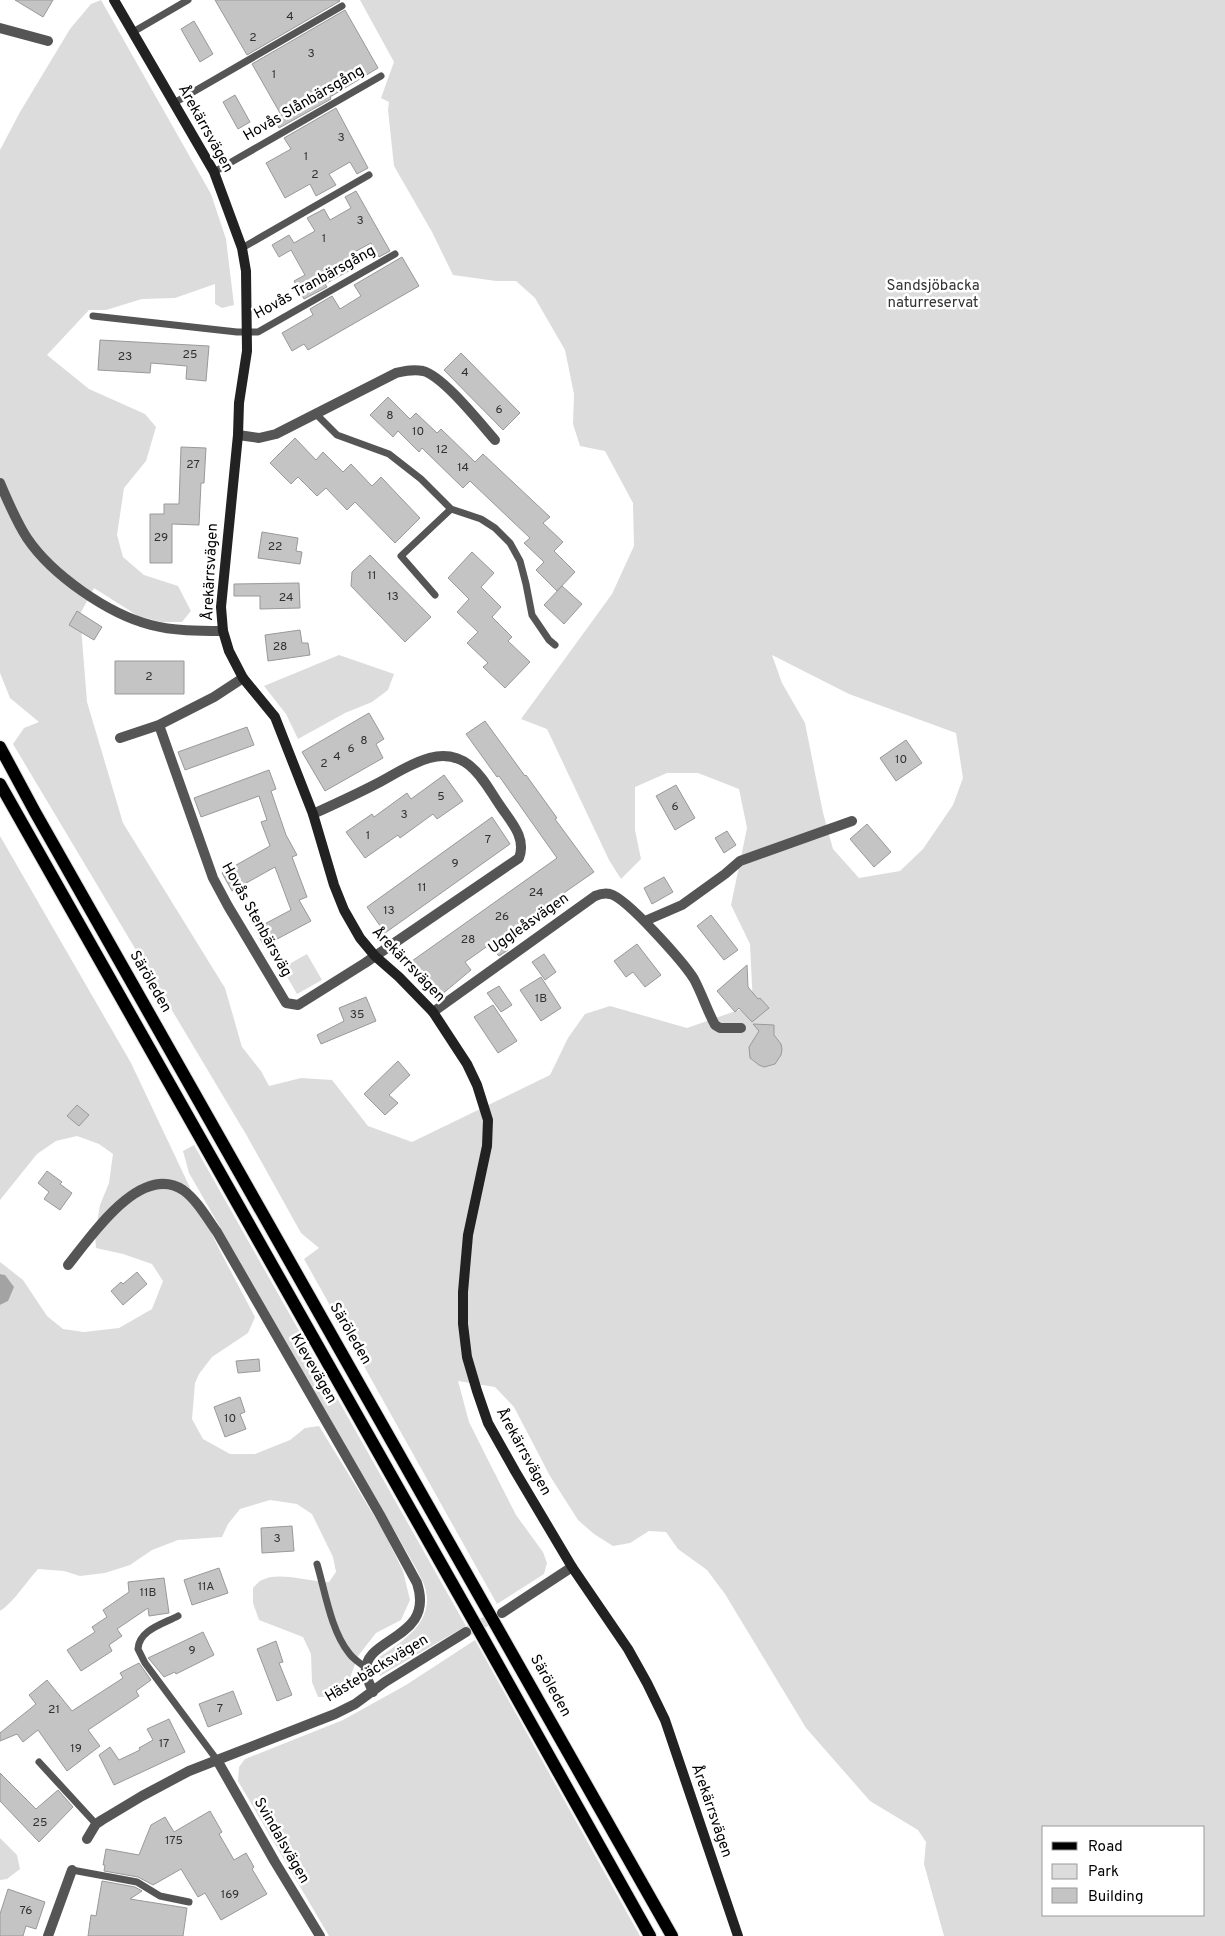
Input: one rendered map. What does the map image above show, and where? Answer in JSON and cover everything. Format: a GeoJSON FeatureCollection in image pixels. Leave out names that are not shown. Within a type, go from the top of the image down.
{"type":"FeatureCollection","features":[{"type":"Feature","properties":{"kind":"main road","name":"Säröleden"},"geometry":{"type":"LineString","coordinates":[[0,748],[672,1936]]}},
{"type":"Feature","properties":{"kind":"main road"},"geometry":{"type":"LineString","coordinates":[[0,784],[650,1936]]}},
{"type":"Feature","properties":{"kind":"street","name":"Årekärrsvägen"},"geometry":{"type":"LineString","coordinates":[[114,0],[214,172],[242,248],[246,271],[248,332],[239,403],[238,435],[222,607],[223,631],[229,651],[243,678],[275,717],[313,814],[334,885],[360,938],[375,956],[399,977],[433,1012],[467,1064],[477,1085],[488,1120],[487,1146],[464,1263],[463,1316],[467,1356],[488,1423],[572,1567],[628,1649],[648,1683],[665,1720],[738,1936]]}},
{"type":"Feature","properties":{"kind":"street"},"geometry":{"type":"LineString","coordinates":[[0,28],[48,41]]}},
{"type":"Feature","properties":{"kind":"street"},"geometry":{"type":"LineString","coordinates":[[238,435],[259,438],[276,434],[396,373],[412,369],[424,371],[437,378],[495,440]]}},
{"type":"Feature","properties":{"kind":"street"},"geometry":{"type":"LineString","coordinates":[[0,483],[16,520],[33,545],[65,577],[106,607],[134,621],[153,626],[223,631]]}},
{"type":"Feature","properties":{"kind":"street"},"geometry":{"type":"LineString","coordinates":[[120,738],[159,725],[214,697],[243,678]]}},
{"type":"Feature","properties":{"kind":"street","name":"Hovås Stenbärsväg"},"geometry":{"type":"LineString","coordinates":[[159,725],[213,878],[286,1003],[298,1005],[375,956]]}},
{"type":"Feature","properties":{"kind":"street"},"geometry":{"type":"LineString","coordinates":[[313,814],[417,761],[444,756],[459,759],[469,764],[480,775],[520,835],[522,850],[519,858],[375,956]]}},
{"type":"Feature","properties":{"kind":"street"},"geometry":{"type":"LineString","coordinates":[[645,920],[682,905],[740,861],[852,821]]}},
{"type":"Feature","properties":{"kind":"street","name":"Uggleåsvägen"},"geometry":{"type":"LineString","coordinates":[[433,1012],[504,959],[600,894],[611,894],[645,920],[694,979],[715,1025],[720,1028],[741,1028]]}},
{"type":"Feature","properties":{"kind":"street","name":"Klevevägen"},"geometry":{"type":"LineString","coordinates":[[68,1265],[118,1206],[130,1196],[149,1186],[167,1185],[176,1186],[192,1198],[217,1232],[380,1515],[420,1592],[419,1607],[412,1623],[405,1631],[384,1644],[373,1654],[366,1668]]}},
{"type":"Feature","properties":{"kind":"street"},"geometry":{"type":"LineString","coordinates":[[502,1612],[572,1567]]}},
{"type":"Feature","properties":{"kind":"street","name":"Hästebäcksvägen"},"geometry":{"type":"LineString","coordinates":[[86,1839],[96,1824],[142,1796],[189,1771],[336,1714],[355,1704],[385,1682],[466,1632]]}},
{"type":"Feature","properties":{"kind":"street"},"geometry":{"type":"LineString","coordinates":[[366,1668],[366,1675],[373,1692]]}},
{"type":"Feature","properties":{"kind":"street","name":"Svindalsvägen"},"geometry":{"type":"LineString","coordinates":[[218,1760],[275,1862],[320,1936]]}},
{"type":"Feature","properties":{"kind":"street"},"geometry":{"type":"LineString","coordinates":[[48,1936],[72,1870]]}},
{"type":"Feature","properties":{"kind":"lane"},"geometry":{"type":"LineString","coordinates":[[133,32],[188,0]]}},
{"type":"Feature","properties":{"kind":"lane"},"geometry":{"type":"LineString","coordinates":[[174,103],[342,6]]}},
{"type":"Feature","properties":{"kind":"lane","name":"Hovås Slånbärsgång"},"geometry":{"type":"LineString","coordinates":[[214,172],[381,76]]}},
{"type":"Feature","properties":{"kind":"lane"},"geometry":{"type":"LineString","coordinates":[[242,248],[370,175]]}},
{"type":"Feature","properties":{"kind":"lane","name":"Hovås Tranbärsgång"},"geometry":{"type":"LineString","coordinates":[[248,332],[258,332],[395,254]]}},
{"type":"Feature","properties":{"kind":"lane"},"geometry":{"type":"LineString","coordinates":[[93,316],[248,332]]}},
{"type":"Feature","properties":{"kind":"lane"},"geometry":{"type":"LineString","coordinates":[[315,413],[337,435],[389,454],[421,479],[451,509],[481,519],[495,528],[510,543],[520,561],[532,615],[548,640],[555,645]]}},
{"type":"Feature","properties":{"kind":"lane"},"geometry":{"type":"LineString","coordinates":[[435,595],[401,556],[451,509]]}},
{"type":"Feature","properties":{"kind":"lane"},"geometry":{"type":"LineString","coordinates":[[317,1564],[342,1643],[349,1654],[366,1668]]}},
{"type":"Feature","properties":{"kind":"lane"},"geometry":{"type":"LineString","coordinates":[[178,1616],[146,1633],[141,1638],[138,1649],[145,1663],[218,1760]]}},
{"type":"Feature","properties":{"kind":"lane"},"geometry":{"type":"LineString","coordinates":[[39,1762],[96,1824]]}},
{"type":"Feature","properties":{"kind":"lane"},"geometry":{"type":"LineString","coordinates":[[72,1870],[137,1882],[160,1896],[189,1902]]}},
{"type":"Feature","properties":{"kind":"green space","name":"Sandsjöbacka naturreservat"},"geometry":{"type":"Polygon","coordinates":[[[101,0],[211,194],[226,239],[234,305],[222,308],[215,304],[215,284],[175,298],[142,299],[106,310],[89,310],[47,355],[89,389],[145,414],[156,427],[146,461],[124,488],[117,535],[123,557],[144,575],[178,586],[191,611],[182,622],[161,622],[138,616],[94,588],[80,614],[87,702],[123,823],[225,988],[242,1047],[261,1071],[269,1086],[301,1078],[332,1080],[368,1126],[412,1142],[550,1075],[568,1038],[585,1014],[610,1006],[687,1028],[753,1005],[750,944],[731,905],[747,828],[739,789],[698,773],[667,773],[635,787],[635,830],[641,859],[621,879],[609,860],[547,729],[521,719],[612,594],[634,546],[633,503],[605,451],[580,446],[573,424],[574,394],[565,350],[535,298],[516,281],[496,281],[453,275],[432,232],[394,166],[388,110],[389,102],[381,98],[394,62],[360,0],[1225,0],[1225,1936],[944,1936],[924,1864],[926,1842],[918,1830],[870,1801],[806,1728],[725,1594],[707,1570],[678,1549],[666,1532],[649,1531],[630,1543],[613,1546],[594,1534],[578,1520],[550,1476],[514,1407],[495,1387],[458,1381],[469,1422],[516,1515],[543,1552],[547,1563],[544,1574],[497,1604],[304,1259],[319,1248],[301,1233],[247,1136],[13,744],[24,728],[39,722],[10,698],[0,673],[0,150],[20,112],[70,29],[91,4],[101,0]],[[772,655],[782,683],[805,723],[823,813],[833,849],[859,878],[900,871],[923,849],[953,805],[963,778],[956,733],[849,694],[772,655]]]}},
{"type":"Feature","properties":{"kind":"green space"},"geometry":{"type":"Polygon","coordinates":[[[339,655],[394,674],[388,690],[372,702],[345,713],[298,739],[286,714],[264,686],[339,655]]]}},
{"type":"Feature","properties":{"kind":"green space"},"geometry":{"type":"Polygon","coordinates":[[[0,836],[131,1063],[220,1251],[255,1317],[248,1333],[212,1357],[199,1374],[195,1383],[192,1419],[203,1439],[230,1454],[255,1454],[290,1440],[305,1428],[319,1426],[384,1532],[403,1571],[410,1600],[401,1620],[376,1633],[358,1656],[345,1692],[331,1697],[318,1697],[312,1682],[311,1654],[303,1637],[259,1620],[253,1603],[253,1588],[262,1580],[285,1577],[329,1582],[336,1572],[333,1557],[312,1514],[297,1504],[270,1500],[240,1509],[228,1524],[222,1537],[178,1540],[152,1550],[130,1565],[105,1573],[80,1576],[64,1571],[38,1569],[15,1597],[0,1611],[0,1305],[8,1301],[5,1275],[0,1274],[0,1262],[23,1280],[47,1316],[63,1329],[84,1332],[119,1328],[152,1309],[163,1281],[152,1264],[123,1254],[96,1248],[95,1235],[100,1205],[109,1183],[113,1154],[99,1144],[77,1136],[56,1141],[37,1154],[0,1200],[0,836]]]}},
{"type":"Feature","properties":{"kind":"green space"},"geometry":{"type":"Polygon","coordinates":[[[307,954],[322,980],[297,994],[282,968],[307,954]]]}},
{"type":"Feature","properties":{"kind":"green space"},"geometry":{"type":"Polygon","coordinates":[[[194,1145],[466,1626],[380,1676],[374,1669],[376,1659],[404,1640],[419,1623],[424,1614],[427,1603],[425,1586],[189,1173],[183,1151],[194,1145]]]}},
{"type":"Feature","properties":{"kind":"green space"},"geometry":{"type":"Polygon","coordinates":[[[475,1640],[640,1936],[329,1936],[238,1781],[239,1767],[245,1759],[343,1720],[406,1685],[475,1640]]]}},
{"type":"Feature","properties":{"kind":"green space"},"geometry":{"type":"Polygon","coordinates":[[[0,1838],[17,1855],[20,1869],[7,1879],[0,1880],[0,1838]]]}},
{"type":"Feature","properties":{"kind":"shaded area"},"geometry":{"type":"Polygon","coordinates":[[[0,1274],[5,1275],[14,1287],[8,1301],[0,1305],[0,1274]]]}},
{"type":"Feature","properties":{"kind":"building"},"geometry":{"type":"Polygon","coordinates":[[[15,0],[53,0],[43,17],[15,0]]]}},
{"type":"Feature","properties":{"kind":"building"},"geometry":{"type":"Polygon","coordinates":[[[215,0],[339,0],[340,1],[247,55],[215,0]]]}},
{"type":"Feature","properties":{"kind":"building"},"geometry":{"type":"Polygon","coordinates":[[[345,10],[378,68],[330,97],[331,99],[279,128],[273,118],[280,113],[252,64],[345,10]]]}},
{"type":"Feature","properties":{"kind":"building"},"geometry":{"type":"Polygon","coordinates":[[[194,21],[213,54],[200,62],[181,29],[194,21]]]}},
{"type":"Feature","properties":{"kind":"building"},"geometry":{"type":"Polygon","coordinates":[[[235,95],[250,122],[238,129],[223,102],[235,95]]]}},
{"type":"Feature","properties":{"kind":"building"},"geometry":{"type":"Polygon","coordinates":[[[336,108],[368,168],[357,174],[350,162],[329,174],[336,185],[316,196],[310,184],[285,198],[266,163],[291,149],[284,138],[336,108]]]}},
{"type":"Feature","properties":{"kind":"building"},"geometry":{"type":"Polygon","coordinates":[[[356,191],[390,251],[379,257],[371,243],[349,255],[356,267],[325,284],[327,287],[304,299],[294,281],[305,275],[291,250],[279,257],[272,245],[289,235],[294,243],[315,231],[307,218],[324,209],[330,220],[351,208],[345,197],[356,191]]]}},
{"type":"Feature","properties":{"kind":"building"},"geometry":{"type":"Polygon","coordinates":[[[402,257],[419,286],[308,350],[304,344],[292,351],[282,333],[313,315],[310,309],[332,296],[340,309],[361,296],[354,285],[402,257]]]}},
{"type":"Feature","properties":{"kind":"building"},"geometry":{"type":"Polygon","coordinates":[[[100,340],[209,346],[206,381],[186,379],[187,366],[151,363],[150,373],[98,370],[100,340]]]}},
{"type":"Feature","properties":{"kind":"building"},"geometry":{"type":"Polygon","coordinates":[[[461,353],[520,413],[503,430],[444,370],[461,353]]]}},
{"type":"Feature","properties":{"kind":"building"},"geometry":{"type":"Polygon","coordinates":[[[388,397],[410,419],[416,413],[437,433],[441,429],[475,462],[483,454],[550,517],[543,523],[563,542],[554,551],[575,572],[557,591],[536,570],[544,562],[524,543],[530,538],[470,481],[463,488],[422,448],[419,452],[398,431],[393,437],[370,415],[388,397]]]}},
{"type":"Feature","properties":{"kind":"building"},"geometry":{"type":"Polygon","coordinates":[[[295,438],[316,460],[323,452],[343,472],[351,464],[372,486],[381,477],[420,518],[395,543],[355,502],[347,510],[326,488],[317,496],[298,477],[291,484],[270,463],[295,438]]]}},
{"type":"Feature","properties":{"kind":"building"},"geometry":{"type":"Polygon","coordinates":[[[181,447],[206,448],[204,483],[201,483],[199,525],[172,524],[172,563],[150,563],[150,514],[164,514],[164,504],[179,504],[181,447]]]}},
{"type":"Feature","properties":{"kind":"building"},"geometry":{"type":"Polygon","coordinates":[[[262,532],[298,538],[296,551],[302,552],[300,564],[258,558],[262,532]]]}},
{"type":"Feature","properties":{"kind":"building"},"geometry":{"type":"Polygon","coordinates":[[[472,552],[494,573],[481,587],[501,607],[492,617],[512,637],[508,641],[530,662],[505,688],[483,667],[488,663],[467,643],[478,632],[457,612],[469,599],[448,578],[472,552]]]}},
{"type":"Feature","properties":{"kind":"building"},"geometry":{"type":"Polygon","coordinates":[[[370,555],[431,617],[405,642],[351,586],[352,572],[370,555]]]}},
{"type":"Feature","properties":{"kind":"building"},"geometry":{"type":"Polygon","coordinates":[[[299,583],[300,608],[260,609],[260,596],[234,596],[234,584],[299,583]]]}},
{"type":"Feature","properties":{"kind":"building"},"geometry":{"type":"Polygon","coordinates":[[[562,586],[582,604],[564,624],[544,605],[562,586]]]}},
{"type":"Feature","properties":{"kind":"building"},"geometry":{"type":"Polygon","coordinates":[[[77,611],[102,627],[94,640],[69,625],[77,611]]]}},
{"type":"Feature","properties":{"kind":"building"},"geometry":{"type":"Polygon","coordinates":[[[300,630],[302,643],[308,643],[310,655],[268,661],[265,635],[300,630]]]}},
{"type":"Feature","properties":{"kind":"building"},"geometry":{"type":"Polygon","coordinates":[[[115,661],[184,661],[184,694],[115,694],[115,661]]]}},
{"type":"Feature","properties":{"kind":"building"},"geometry":{"type":"Polygon","coordinates":[[[369,713],[384,739],[376,744],[383,758],[325,791],[302,752],[369,713]]]}},
{"type":"Feature","properties":{"kind":"building"},"geometry":{"type":"Polygon","coordinates":[[[485,721],[526,775],[557,818],[555,819],[594,872],[499,938],[508,950],[499,956],[489,945],[465,962],[471,970],[441,995],[433,986],[431,987],[412,961],[557,858],[499,776],[497,777],[466,734],[485,721]]]}},
{"type":"Feature","properties":{"kind":"building"},"geometry":{"type":"Polygon","coordinates":[[[247,727],[254,745],[185,770],[178,752],[247,727]]]}},
{"type":"Feature","properties":{"kind":"building"},"geometry":{"type":"Polygon","coordinates":[[[906,740],[922,763],[896,781],[880,758],[906,740]]]}},
{"type":"Feature","properties":{"kind":"building"},"geometry":{"type":"Polygon","coordinates":[[[269,770],[276,789],[271,791],[286,835],[297,855],[292,857],[307,897],[299,900],[311,921],[264,946],[255,929],[291,910],[275,867],[232,891],[222,873],[270,846],[261,822],[267,820],[259,796],[201,817],[194,798],[269,770]]]}},
{"type":"Feature","properties":{"kind":"building"},"geometry":{"type":"Polygon","coordinates":[[[444,775],[463,801],[437,819],[433,814],[400,838],[398,835],[365,858],[346,832],[372,814],[374,817],[407,793],[411,799],[444,775]]]}},
{"type":"Feature","properties":{"kind":"building"},"geometry":{"type":"Polygon","coordinates":[[[676,785],[695,818],[675,830],[656,796],[676,785]]]}},
{"type":"Feature","properties":{"kind":"building"},"geometry":{"type":"Polygon","coordinates":[[[492,817],[510,844],[385,933],[367,907],[492,817]]]}},
{"type":"Feature","properties":{"kind":"building"},"geometry":{"type":"Polygon","coordinates":[[[867,824],[891,852],[874,867],[850,839],[867,824]]]}},
{"type":"Feature","properties":{"kind":"building"},"geometry":{"type":"Polygon","coordinates":[[[727,831],[736,845],[724,853],[715,838],[727,831]]]}},
{"type":"Feature","properties":{"kind":"building"},"geometry":{"type":"Polygon","coordinates":[[[664,877],[673,892],[652,904],[644,888],[664,877]]]}},
{"type":"Feature","properties":{"kind":"building"},"geometry":{"type":"Polygon","coordinates":[[[711,915],[738,950],[724,960],[697,926],[711,915]]]}},
{"type":"Feature","properties":{"kind":"building"},"geometry":{"type":"Polygon","coordinates":[[[637,944],[661,975],[645,987],[633,972],[626,977],[614,961],[637,944]]]}},
{"type":"Feature","properties":{"kind":"building"},"geometry":{"type":"Polygon","coordinates":[[[544,954],[556,972],[545,980],[532,962],[544,954]]]}},
{"type":"Feature","properties":{"kind":"building"},"geometry":{"type":"Polygon","coordinates":[[[747,965],[748,987],[769,1008],[752,1022],[739,1008],[735,1012],[717,991],[747,965]]]}},
{"type":"Feature","properties":{"kind":"building"},"geometry":{"type":"Polygon","coordinates":[[[541,977],[561,1008],[541,1021],[520,990],[541,977]]]}},
{"type":"Feature","properties":{"kind":"building"},"geometry":{"type":"Polygon","coordinates":[[[499,986],[512,1005],[501,1012],[487,993],[499,986]]]}},
{"type":"Feature","properties":{"kind":"building"},"geometry":{"type":"Polygon","coordinates":[[[366,997],[376,1021],[321,1044],[317,1035],[344,1021],[339,1008],[366,997]]]}},
{"type":"Feature","properties":{"kind":"building"},"geometry":{"type":"Polygon","coordinates":[[[493,1005],[517,1041],[498,1053],[474,1017],[493,1005]]]}},
{"type":"Feature","properties":{"kind":"building"},"geometry":{"type":"Polygon","coordinates":[[[753,1024],[774,1025],[774,1035],[781,1044],[782,1049],[781,1055],[775,1064],[764,1067],[750,1058],[749,1047],[759,1031],[753,1024]]]}},
{"type":"Feature","properties":{"kind":"building"},"geometry":{"type":"Polygon","coordinates":[[[398,1061],[410,1075],[389,1095],[398,1103],[385,1115],[364,1094],[398,1061]]]}},
{"type":"Feature","properties":{"kind":"building"},"geometry":{"type":"Polygon","coordinates":[[[77,1105],[89,1115],[79,1126],[67,1116],[77,1105]]]}},
{"type":"Feature","properties":{"kind":"building"},"geometry":{"type":"Polygon","coordinates":[[[47,1171],[62,1182],[60,1184],[72,1193],[60,1210],[44,1199],[49,1192],[38,1183],[47,1171]]]}},
{"type":"Feature","properties":{"kind":"building"},"geometry":{"type":"Polygon","coordinates":[[[137,1272],[147,1284],[123,1305],[111,1291],[137,1272]]]}},
{"type":"Feature","properties":{"kind":"building"},"geometry":{"type":"Polygon","coordinates":[[[259,1359],[260,1371],[238,1373],[236,1361],[259,1359]]]}},
{"type":"Feature","properties":{"kind":"building"},"geometry":{"type":"Polygon","coordinates":[[[240,1397],[245,1412],[240,1414],[246,1429],[225,1437],[214,1407],[240,1397]]]}},
{"type":"Feature","properties":{"kind":"building"},"geometry":{"type":"Polygon","coordinates":[[[292,1526],[294,1551],[262,1553],[261,1528],[292,1526]]]}},
{"type":"Feature","properties":{"kind":"building"},"geometry":{"type":"Polygon","coordinates":[[[219,1568],[228,1593],[192,1605],[184,1580],[219,1568]]]}},
{"type":"Feature","properties":{"kind":"building"},"geometry":{"type":"Polygon","coordinates":[[[164,1578],[169,1613],[149,1616],[148,1608],[117,1629],[122,1636],[109,1645],[112,1651],[81,1671],[67,1650],[95,1632],[92,1627],[107,1617],[103,1610],[129,1592],[128,1582],[164,1578]]]}},
{"type":"Feature","properties":{"kind":"building"},"geometry":{"type":"Polygon","coordinates":[[[203,1632],[214,1655],[176,1674],[175,1672],[164,1677],[148,1658],[203,1632]]]}},
{"type":"Feature","properties":{"kind":"building"},"geometry":{"type":"Polygon","coordinates":[[[276,1641],[283,1662],[279,1663],[292,1695],[277,1701],[257,1649],[276,1641]]]}},
{"type":"Feature","properties":{"kind":"building"},"geometry":{"type":"Polygon","coordinates":[[[139,1663],[151,1680],[136,1691],[139,1696],[88,1730],[100,1746],[67,1771],[38,1730],[23,1742],[17,1734],[0,1741],[0,1733],[36,1704],[29,1695],[47,1680],[72,1711],[123,1678],[120,1673],[139,1663]]]}},
{"type":"Feature","properties":{"kind":"building"},"geometry":{"type":"Polygon","coordinates":[[[233,1691],[242,1714],[208,1727],[199,1704],[233,1691]]]}},
{"type":"Feature","properties":{"kind":"building"},"geometry":{"type":"Polygon","coordinates":[[[169,1719],[185,1752],[114,1785],[99,1755],[110,1747],[119,1760],[140,1750],[139,1748],[153,1740],[147,1729],[169,1719]]]}},
{"type":"Feature","properties":{"kind":"building"},"geometry":{"type":"Polygon","coordinates":[[[0,1773],[36,1809],[58,1790],[73,1807],[39,1842],[0,1801],[0,1773]]]}},
{"type":"Feature","properties":{"kind":"building"},"geometry":{"type":"Polygon","coordinates":[[[210,1811],[222,1832],[219,1834],[234,1860],[246,1853],[254,1867],[252,1869],[267,1894],[221,1920],[205,1893],[198,1897],[181,1869],[153,1885],[138,1877],[104,1871],[105,1865],[103,1865],[106,1849],[139,1855],[151,1825],[165,1817],[174,1832],[210,1811]]]}},
{"type":"Feature","properties":{"kind":"building"},"geometry":{"type":"Polygon","coordinates":[[[102,1881],[135,1887],[142,1891],[130,1899],[187,1908],[183,1936],[88,1936],[91,1915],[96,1916],[102,1881]]]}},
{"type":"Feature","properties":{"kind":"building"},"geometry":{"type":"Polygon","coordinates":[[[8,1889],[45,1902],[36,1929],[26,1926],[23,1936],[0,1936],[0,1914],[8,1889]]]}},
{"type":"Feature","properties":{"kind":"tunnel"},"geometry":{"type":"LineString","coordinates":[[466,1632],[498,1615]]}}]}
